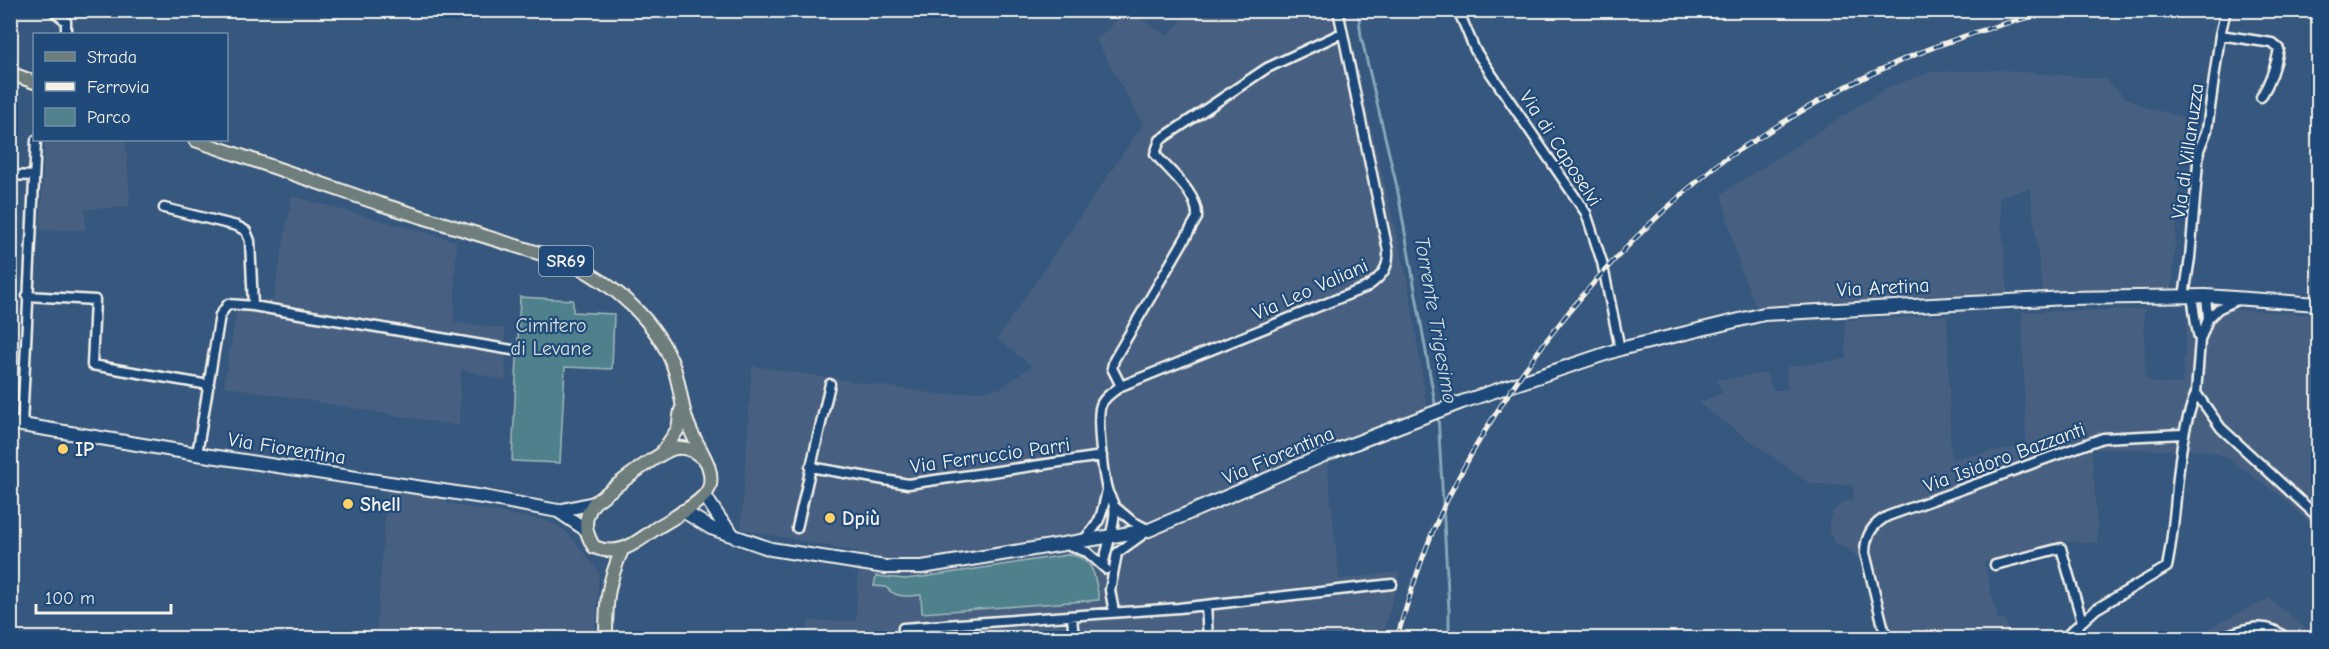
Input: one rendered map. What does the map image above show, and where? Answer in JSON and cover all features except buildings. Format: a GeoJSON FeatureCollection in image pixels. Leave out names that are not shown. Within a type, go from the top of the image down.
{"type":"FeatureCollection","features":[{"type":"Feature","properties":{"kind":"main road"},"geometry":{"type":"LineString","coordinates":[[10,73],[33,82]]}},
{"type":"Feature","properties":{"kind":"main road","name":"SR69"},"geometry":{"type":"LineString","coordinates":[[198,141],[380,204],[552,255],[597,276],[638,311],[652,328],[674,368],[689,429],[705,460]]}},
{"type":"Feature","properties":{"kind":"main road","name":"SR69"},"geometry":{"type":"LineString","coordinates":[[659,456],[678,429],[682,406]]}},
{"type":"Feature","properties":{"kind":"main road","name":"Via Fiorentina"},"geometry":{"type":"LineString","coordinates":[[594,503],[667,450],[683,447],[696,451],[705,460]]}},
{"type":"Feature","properties":{"kind":"main road"},"geometry":{"type":"LineString","coordinates":[[611,576],[605,551],[622,550],[705,496],[711,478],[705,460]]}},
{"type":"Feature","properties":{"kind":"main road"},"geometry":{"type":"LineString","coordinates":[[585,529],[587,513],[594,503]]}},
{"type":"Feature","properties":{"kind":"main road","name":"Via Fiorentina"},"geometry":{"type":"LineString","coordinates":[[585,529],[594,547],[605,551]]}},
{"type":"Feature","properties":{"kind":"main road"},"geometry":{"type":"LineString","coordinates":[[606,639],[606,598],[611,576],[622,550]]}},
{"type":"Feature","properties":{"kind":"street"},"geometry":{"type":"LineString","coordinates":[[52,10],[66,21],[66,33]]}},
{"type":"Feature","properties":{"kind":"street","name":"Via Leo Valiani"},"geometry":{"type":"LineString","coordinates":[[1149,530],[1132,521],[1114,506],[1107,490],[1102,456],[1101,405],[1110,394],[1121,386],[1367,287],[1383,274],[1389,261],[1338,10]]}},
{"type":"Feature","properties":{"kind":"street","name":"Via di Caposelvi"},"geometry":{"type":"LineString","coordinates":[[1458,10],[1475,50],[1586,213],[1602,262],[1620,349]]}},
{"type":"Feature","properties":{"kind":"street","name":"Via di Villanuzza"},"geometry":{"type":"LineString","coordinates":[[2188,296],[2199,150],[2207,130],[2220,35],[2226,10]]}},
{"type":"Feature","properties":{"kind":"street"},"geometry":{"type":"LineString","coordinates":[[1121,386],[1112,368],[1114,360],[1197,218],[1197,209],[1192,197],[1155,154],[1160,140],[1267,68],[1342,33]]}},
{"type":"Feature","properties":{"kind":"street"},"geometry":{"type":"LineString","coordinates":[[2220,35],[2272,43],[2279,49],[2271,78],[2261,97]]}},
{"type":"Feature","properties":{"kind":"street"},"geometry":{"type":"LineString","coordinates":[[16,424],[32,232],[36,141]]}},
{"type":"Feature","properties":{"kind":"street"},"geometry":{"type":"LineString","coordinates":[[10,175],[33,176]]}},
{"type":"Feature","properties":{"kind":"street"},"geometry":{"type":"LineString","coordinates":[[164,208],[237,226],[246,231],[250,241],[253,306]]}},
{"type":"Feature","properties":{"kind":"street"},"geometry":{"type":"LineString","coordinates":[[27,296],[95,300],[92,365],[209,385]]}},
{"type":"Feature","properties":{"kind":"street"},"geometry":{"type":"LineString","coordinates":[[2188,296],[2197,318],[2200,340]]}},
{"type":"Feature","properties":{"kind":"street"},"geometry":{"type":"LineString","coordinates":[[2197,318],[2206,296]]}},
{"type":"Feature","properties":{"kind":"street"},"geometry":{"type":"LineString","coordinates":[[2206,296],[2208,319]]}},
{"type":"Feature","properties":{"kind":"street","name":"Via Aretina"},"geometry":{"type":"LineString","coordinates":[[1462,402],[1620,349],[1764,314],[2066,297],[2243,297],[2319,304]]}},
{"type":"Feature","properties":{"kind":"street"},"geometry":{"type":"LineString","coordinates":[[2064,639],[2082,621],[2116,596],[2167,567],[2177,500],[2182,434],[2196,393],[2200,340],[2208,319],[2218,309],[2243,297]]}},
{"type":"Feature","properties":{"kind":"street"},"geometry":{"type":"LineString","coordinates":[[197,454],[223,310],[228,304],[253,306],[512,350]]}},
{"type":"Feature","properties":{"kind":"street"},"geometry":{"type":"LineString","coordinates":[[797,528],[830,384]]}},
{"type":"Feature","properties":{"kind":"street"},"geometry":{"type":"LineString","coordinates":[[2196,393],[2221,428],[2319,517]]}},
{"type":"Feature","properties":{"kind":"street","name":"Via Fiorentina"},"geometry":{"type":"LineString","coordinates":[[683,511],[711,528],[771,549],[885,567],[922,567],[1149,530],[1324,455],[1462,402]]}},
{"type":"Feature","properties":{"kind":"street","name":"Via Fiorentina"},"geometry":{"type":"LineString","coordinates":[[16,424],[483,497],[558,511],[594,503]]}},
{"type":"Feature","properties":{"kind":"street","name":"Via Isidoro Bazzanti"},"geometry":{"type":"LineString","coordinates":[[1886,639],[1864,553],[1865,543],[1876,522],[1887,516],[2103,438],[2182,434]]}},
{"type":"Feature","properties":{"kind":"street","name":"Via Ferruccio Parri"},"geometry":{"type":"LineString","coordinates":[[810,467],[908,484],[1102,456]]}},
{"type":"Feature","properties":{"kind":"street"},"geometry":{"type":"LineString","coordinates":[[1079,543],[1092,532],[1101,519],[1107,490]]}},
{"type":"Feature","properties":{"kind":"street"},"geometry":{"type":"LineString","coordinates":[[705,496],[735,537]]}},
{"type":"Feature","properties":{"kind":"street"},"geometry":{"type":"LineString","coordinates":[[1103,566],[1108,538],[1114,524],[1114,506]]}},
{"type":"Feature","properties":{"kind":"street","name":"Via Fiorentina"},"geometry":{"type":"LineString","coordinates":[[558,511],[585,529]]}},
{"type":"Feature","properties":{"kind":"street"},"geometry":{"type":"LineString","coordinates":[[1101,519],[1117,553]]}},
{"type":"Feature","properties":{"kind":"street"},"geometry":{"type":"LineString","coordinates":[[1114,612],[1110,590],[1117,553],[1149,530]]}},
{"type":"Feature","properties":{"kind":"street"},"geometry":{"type":"LineString","coordinates":[[1066,545],[1087,552],[1103,566],[1111,577]]}},
{"type":"Feature","properties":{"kind":"street"},"geometry":{"type":"LineString","coordinates":[[1995,566],[2061,548],[2082,621]]}},
{"type":"Feature","properties":{"kind":"street"},"geometry":{"type":"LineString","coordinates":[[903,639],[903,628],[1072,617],[1206,605],[1392,584]]}},
{"type":"Feature","properties":{"kind":"street"},"geometry":{"type":"LineString","coordinates":[[1206,605],[1208,639]]}},
{"type":"Feature","properties":{"kind":"street"},"geometry":{"type":"LineString","coordinates":[[1072,617],[1074,639]]}},
{"type":"Feature","properties":{"kind":"street"},"geometry":{"type":"LineString","coordinates":[[2218,639],[2252,627],[2268,628],[2286,639]]}},
{"type":"Feature","properties":{"kind":"shaded area"},"geometry":{"type":"Polygon","coordinates":[[[1188,11],[1343,11],[1408,282],[1428,414],[1326,451],[1339,579],[1400,572],[1382,638],[807,638],[808,621],[856,621],[859,552],[741,529],[752,366],[944,395],[1001,388],[1032,366],[997,339],[1143,124],[1096,40],[1117,20],[1137,16],[1167,36],[1188,11]]]}},
{"type":"Feature","properties":{"kind":"shaded area"},"geometry":{"type":"Polygon","coordinates":[[[2001,70],[2105,79],[2125,97],[2145,107],[2183,117],[2172,290],[2043,294],[2030,188],[1999,197],[2008,293],[1758,311],[1741,271],[1721,194],[1888,87],[1932,72],[2001,70]]]}},
{"type":"Feature","properties":{"kind":"shaded area"},"geometry":{"type":"Polygon","coordinates":[[[45,141],[126,141],[130,201],[128,207],[85,209],[85,230],[40,230],[45,141]]]}},
{"type":"Feature","properties":{"kind":"shaded area"},"geometry":{"type":"Polygon","coordinates":[[[292,196],[456,241],[454,322],[505,329],[506,381],[461,369],[459,426],[224,386],[239,296],[273,301],[292,196]]]}},
{"type":"Feature","properties":{"kind":"shaded area"},"geometry":{"type":"Polygon","coordinates":[[[2184,306],[2318,315],[2318,531],[2281,496],[2226,457],[2207,451],[2092,449],[2098,543],[2062,541],[1984,562],[1998,620],[2005,619],[2010,638],[1878,638],[1860,560],[1850,550],[1835,543],[1829,533],[1833,511],[1843,502],[1854,499],[1853,485],[1810,484],[1698,403],[1722,393],[1717,380],[1766,373],[1773,390],[1788,390],[1786,367],[1846,359],[1845,320],[1947,315],[1951,459],[2026,445],[2022,312],[2144,309],[2145,377],[2153,383],[2182,384],[2188,311],[2184,306]]]}},
{"type":"Feature","properties":{"kind":"shaded area"},"geometry":{"type":"Polygon","coordinates":[[[388,476],[447,485],[444,503],[548,521],[566,531],[599,572],[595,638],[376,638],[388,476]]]}},
{"type":"Feature","properties":{"kind":"shaded area"},"geometry":{"type":"Polygon","coordinates":[[[2269,598],[2317,638],[2189,638],[2269,598]]]}},
{"type":"Feature","properties":{"kind":"green space","name":"Cimitero di Levane"},"geometry":{"type":"Polygon","coordinates":[[[520,297],[573,300],[573,312],[614,314],[612,369],[565,367],[560,463],[512,461],[520,297]]]}},
{"type":"Feature","properties":{"kind":"green space"},"geometry":{"type":"Polygon","coordinates":[[[1067,555],[1083,559],[1088,564],[1095,577],[1099,600],[922,613],[921,595],[898,595],[886,587],[874,586],[876,576],[905,579],[1067,555]]]}},
{"type":"Feature","properties":{"kind":"waterway","name":"Torrente Trigesimo"},"geometry":{"type":"LineString","coordinates":[[1358,10],[1361,36],[1397,187],[1436,409]]}},
{"type":"Feature","properties":{"kind":"waterway","name":"Torrente Trigesimo"},"geometry":{"type":"LineString","coordinates":[[1438,415],[1449,638]]}},
{"type":"Feature","properties":{"kind":"railway"},"geometry":{"type":"LineString","coordinates":[[1397,638],[1436,524],[1485,431],[1519,378],[1562,320],[1608,266],[1658,216],[1729,156],[1795,115],[1867,76],[1942,44],[2021,19],[2061,10]]}},
{"type":"Feature","properties":{"kind":"place","name":"IP"},"geometry":{"type":"Point","coordinates":[63,449]}},
{"type":"Feature","properties":{"kind":"place","name":"Shell"},"geometry":{"type":"Point","coordinates":[348,504]}},
{"type":"Feature","properties":{"kind":"place","name":"Dpiù"},"geometry":{"type":"Point","coordinates":[830,518]}}]}
